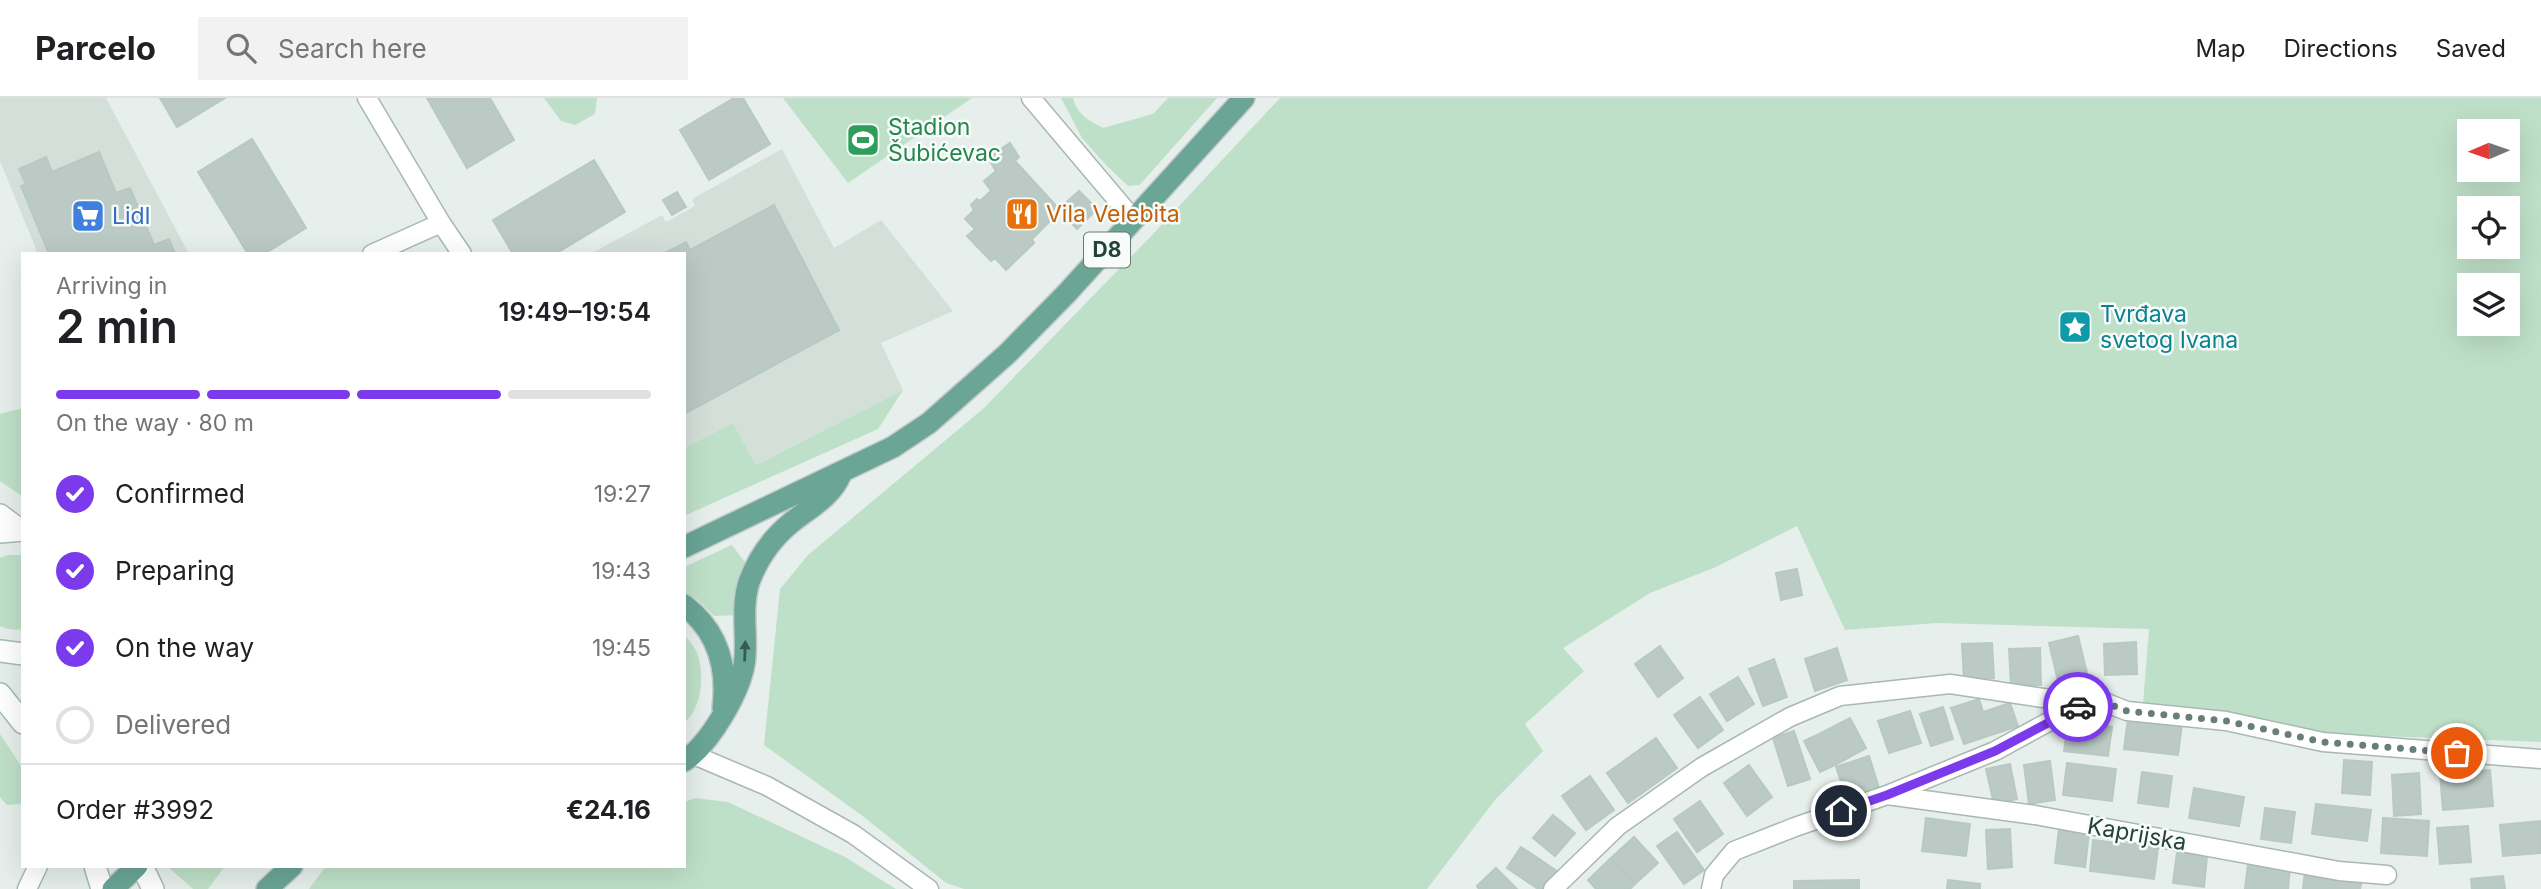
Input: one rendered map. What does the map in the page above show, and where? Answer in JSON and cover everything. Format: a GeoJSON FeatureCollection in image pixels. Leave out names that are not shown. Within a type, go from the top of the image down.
{"type":"FeatureCollection","features":[{"type":"Feature","properties":{"kind":"main road","name":"D8"},"geometry":{"type":"LineString","coordinates":[[686,546],[842,473],[892,447],[929,423],[1007,354],[1134,220],[1244,98]]}},
{"type":"Feature","properties":{"kind":"main road"},"geometry":{"type":"LineString","coordinates":[[689,758],[709,737],[733,698],[741,679],[745,659],[748,585],[757,562],[770,542],[836,487],[842,473]]}},
{"type":"Feature","properties":{"kind":"main road"},"geometry":{"type":"LineString","coordinates":[[0,514],[14,531]]}},
{"type":"Feature","properties":{"kind":"main road"},"geometry":{"type":"LineString","coordinates":[[686,531],[725,529]]}},
{"type":"Feature","properties":{"kind":"main road"},"geometry":{"type":"LineString","coordinates":[[686,607],[704,623],[718,647],[724,669],[722,714]]}},
{"type":"Feature","properties":{"kind":"main road"},"geometry":{"type":"LineString","coordinates":[[0,694],[21,720]]}},
{"type":"Feature","properties":{"kind":"main road"},"geometry":{"type":"LineString","coordinates":[[96,868],[102,889]]}},
{"type":"Feature","properties":{"kind":"main road"},"geometry":{"type":"LineString","coordinates":[[267,889],[291,868]]}},
{"type":"Feature","properties":{"kind":"main road"},"geometry":{"type":"LineString","coordinates":[[281,889],[292,868]]}},
{"type":"Feature","properties":{"kind":"main road"},"geometry":{"type":"LineString","coordinates":[[113,889],[145,874],[166,889]]}},
{"type":"Feature","properties":{"kind":"street"},"geometry":{"type":"LineString","coordinates":[[367,98],[461,252]]}},
{"type":"Feature","properties":{"kind":"street"},"geometry":{"type":"LineString","coordinates":[[1031,98],[1134,220]]}},
{"type":"Feature","properties":{"kind":"street"},"geometry":{"type":"LineString","coordinates":[[376,252],[441,223]]}},
{"type":"Feature","properties":{"kind":"street"},"geometry":{"type":"LineString","coordinates":[[1553,889],[1618,826],[1702,767],[1790,717],[1840,696],[1950,684],[2050,699]]}},
{"type":"Feature","properties":{"kind":"street"},"geometry":{"type":"LineString","coordinates":[[1711,889],[1714,875],[1734,851],[1887,795],[1995,751],[2074,708],[2104,702],[2127,711],[2226,721],[2323,742],[2541,759]]}},
{"type":"Feature","properties":{"kind":"street"},"geometry":{"type":"LineString","coordinates":[[689,758],[767,786],[842,828],[929,889]]}},
{"type":"Feature","properties":{"kind":"street","name":"Kaprijska"},"geometry":{"type":"LineString","coordinates":[[1887,795],[2035,815],[2339,871],[2387,875]]}},
{"type":"Feature","properties":{"kind":"street"},"geometry":{"type":"LineString","coordinates":[[27,889],[37,868]]}},
{"type":"Feature","properties":{"kind":"shaded area"},"geometry":{"type":"Polygon","coordinates":[[[0,98],[106,98],[188,252],[37,252],[0,161],[0,98]]]}},
{"type":"Feature","properties":{"kind":"shaded area"},"geometry":{"type":"Polygon","coordinates":[[[782,149],[834,248],[881,220],[953,311],[881,343],[903,390],[756,465],[733,423],[686,447],[686,252],[594,252],[662,215],[666,222],[695,206],[692,199],[782,149]]]}},
{"type":"Feature","properties":{"kind":"green space"},"geometry":{"type":"Polygon","coordinates":[[[544,98],[597,98],[595,114],[575,125],[561,121],[544,98]]]}},
{"type":"Feature","properties":{"kind":"green space","name":"Stadion Šubićevac"},"geometry":{"type":"Polygon","coordinates":[[[783,98],[972,98],[848,183],[783,98]]]}},
{"type":"Feature","properties":{"kind":"green space"},"geometry":{"type":"Polygon","coordinates":[[[1061,98],[1073,98],[1081,113],[1103,128],[1153,114],[1168,98],[1217,98],[1139,185],[1128,186],[1082,138],[1061,98]]]}},
{"type":"Feature","properties":{"kind":"green space"},"geometry":{"type":"Polygon","coordinates":[[[1280,98],[2541,98],[2541,742],[2326,734],[2143,704],[2149,629],[1937,623],[1845,630],[1797,526],[1716,567],[1650,593],[1563,648],[1584,671],[1525,724],[1543,751],[1495,800],[1427,889],[964,889],[946,883],[864,817],[764,745],[780,589],[808,555],[984,408],[1280,98]]]}},
{"type":"Feature","properties":{"kind":"green space"},"geometry":{"type":"Polygon","coordinates":[[[903,390],[878,429],[686,515],[686,447],[733,423],[756,465],[903,390]]]}},
{"type":"Feature","properties":{"kind":"green space"},"geometry":{"type":"Polygon","coordinates":[[[21,409],[21,496],[0,481],[0,414],[21,409]]]}},
{"type":"Feature","properties":{"kind":"green space"},"geometry":{"type":"Polygon","coordinates":[[[732,545],[747,565],[736,615],[714,616],[698,600],[686,593],[686,566],[732,545]]]}},
{"type":"Feature","properties":{"kind":"green space"},"geometry":{"type":"Polygon","coordinates":[[[21,555],[20,630],[0,626],[0,558],[21,555]]]}},
{"type":"Feature","properties":{"kind":"green space"},"geometry":{"type":"Polygon","coordinates":[[[686,637],[697,653],[701,671],[698,700],[686,721],[686,637]]]}},
{"type":"Feature","properties":{"kind":"green space"},"geometry":{"type":"Polygon","coordinates":[[[0,734],[21,766],[21,804],[7,805],[0,797],[0,734]]]}},
{"type":"Feature","properties":{"kind":"green space"},"geometry":{"type":"Polygon","coordinates":[[[695,798],[728,802],[845,857],[896,889],[309,889],[325,868],[686,868],[686,801],[695,798]]]}},
{"type":"Feature","properties":{"kind":"green space"},"geometry":{"type":"Polygon","coordinates":[[[169,868],[224,868],[208,889],[193,889],[169,868]]]}},
{"type":"Feature","properties":{"kind":"building"},"geometry":{"type":"Polygon","coordinates":[[[160,98],[225,98],[177,127],[160,98]]]}},
{"type":"Feature","properties":{"kind":"building"},"geometry":{"type":"Polygon","coordinates":[[[427,98],[490,98],[514,140],[467,168],[427,98]]]}},
{"type":"Feature","properties":{"kind":"building"},"geometry":{"type":"Polygon","coordinates":[[[734,98],[743,98],[770,144],[709,180],[680,130],[734,98]]]}},
{"type":"Feature","properties":{"kind":"building"},"geometry":{"type":"Polygon","coordinates":[[[252,139],[306,228],[267,252],[247,252],[198,172],[252,139]]]}},
{"type":"Feature","properties":{"kind":"building"},"geometry":{"type":"Polygon","coordinates":[[[1010,143],[1019,157],[1015,161],[1059,209],[1079,191],[1097,209],[1077,229],[1060,211],[1032,239],[1034,243],[1006,270],[995,258],[991,261],[967,236],[975,229],[965,219],[974,210],[971,205],[991,191],[984,181],[996,171],[988,158],[1010,143]]]}},
{"type":"Feature","properties":{"kind":"building","name":"Lidl"},"geometry":{"type":"Polygon","coordinates":[[[99,152],[116,193],[130,188],[154,245],[169,239],[174,252],[48,252],[21,186],[26,184],[19,169],[46,157],[52,172],[99,152]]]}},
{"type":"Feature","properties":{"kind":"building"},"geometry":{"type":"Polygon","coordinates":[[[594,160],[625,212],[558,252],[512,252],[493,220],[594,160]]]}},
{"type":"Feature","properties":{"kind":"building"},"geometry":{"type":"Polygon","coordinates":[[[677,192],[686,207],[672,215],[663,200],[677,192]]]}},
{"type":"Feature","properties":{"kind":"building"},"geometry":{"type":"Polygon","coordinates":[[[774,205],[839,330],[686,413],[686,252],[667,252],[686,242],[690,250],[774,205]]]}},
{"type":"Feature","properties":{"kind":"building"},"geometry":{"type":"Polygon","coordinates":[[[1797,569],[1802,595],[1781,600],[1776,573],[1797,569]]]}},
{"type":"Feature","properties":{"kind":"building"},"geometry":{"type":"Polygon","coordinates":[[[2078,636],[2088,677],[2059,685],[2049,643],[2078,636]]]}},
{"type":"Feature","properties":{"kind":"building"},"geometry":{"type":"Polygon","coordinates":[[[2136,642],[2137,674],[2105,675],[2104,644],[2136,642]]]}},
{"type":"Feature","properties":{"kind":"building"},"geometry":{"type":"Polygon","coordinates":[[[1992,643],[1994,678],[1964,680],[1962,644],[1992,643]]]}},
{"type":"Feature","properties":{"kind":"building"},"geometry":{"type":"Polygon","coordinates":[[[1660,646],[1683,678],[1658,697],[1635,664],[1660,646]]]}},
{"type":"Feature","properties":{"kind":"building"},"geometry":{"type":"Polygon","coordinates":[[[1837,648],[1847,680],[1815,691],[1805,659],[1837,648]]]}},
{"type":"Feature","properties":{"kind":"building"},"geometry":{"type":"Polygon","coordinates":[[[2040,648],[2041,685],[2011,686],[2009,649],[2040,648]]]}},
{"type":"Feature","properties":{"kind":"building"},"geometry":{"type":"Polygon","coordinates":[[[1774,659],[1787,697],[1763,706],[1749,669],[1774,659]]]}},
{"type":"Feature","properties":{"kind":"building"},"geometry":{"type":"Polygon","coordinates":[[[1738,677],[1754,704],[1727,721],[1710,694],[1738,677]]]}},
{"type":"Feature","properties":{"kind":"building"},"geometry":{"type":"Polygon","coordinates":[[[1700,697],[1723,730],[1698,748],[1674,715],[1700,697]]]}},
{"type":"Feature","properties":{"kind":"building"},"geometry":{"type":"Polygon","coordinates":[[[1979,699],[1983,712],[2010,703],[2018,726],[1964,744],[1951,708],[1979,699]]]}},
{"type":"Feature","properties":{"kind":"building"},"geometry":{"type":"Polygon","coordinates":[[[1943,707],[1953,739],[1931,746],[1920,714],[1943,707]]]}},
{"type":"Feature","properties":{"kind":"building"},"geometry":{"type":"Polygon","coordinates":[[[1910,711],[1921,743],[1889,753],[1878,721],[1910,711]]]}},
{"type":"Feature","properties":{"kind":"building"},"geometry":{"type":"Polygon","coordinates":[[[1850,718],[1866,748],[1837,764],[1821,733],[1850,718]]]}},
{"type":"Feature","properties":{"kind":"building"},"geometry":{"type":"Polygon","coordinates":[[[2128,718],[2182,724],[2178,755],[2124,749],[2128,718]]]}},
{"type":"Feature","properties":{"kind":"building"},"geometry":{"type":"Polygon","coordinates":[[[2068,722],[2112,727],[2108,756],[2064,751],[2068,722]]]}},
{"type":"Feature","properties":{"kind":"building"},"geometry":{"type":"Polygon","coordinates":[[[1794,731],[1810,779],[1788,786],[1773,738],[1794,731]]]}},
{"type":"Feature","properties":{"kind":"building"},"geometry":{"type":"Polygon","coordinates":[[[1821,733],[1837,764],[1820,772],[1804,741],[1821,733]]]}},
{"type":"Feature","properties":{"kind":"building"},"geometry":{"type":"Polygon","coordinates":[[[1656,738],[1677,768],[1628,803],[1607,773],[1656,738]]]}},
{"type":"Feature","properties":{"kind":"building"},"geometry":{"type":"Polygon","coordinates":[[[1869,756],[1879,788],[1847,799],[1836,767],[1869,756]]]}},
{"type":"Feature","properties":{"kind":"building"},"geometry":{"type":"Polygon","coordinates":[[[2344,760],[2372,762],[2370,795],[2342,793],[2344,760]]]}},
{"type":"Feature","properties":{"kind":"building"},"geometry":{"type":"Polygon","coordinates":[[[2050,761],[2055,800],[2029,804],[2024,765],[2050,761]]]}},
{"type":"Feature","properties":{"kind":"building"},"geometry":{"type":"Polygon","coordinates":[[[2067,763],[2116,769],[2112,801],[2063,795],[2067,763]]]}},
{"type":"Feature","properties":{"kind":"building"},"geometry":{"type":"Polygon","coordinates":[[[2010,764],[2017,799],[1994,804],[1986,769],[2010,764]]]}},
{"type":"Feature","properties":{"kind":"building"},"geometry":{"type":"Polygon","coordinates":[[[1749,765],[1772,797],[1747,816],[1724,783],[1749,765]]]}},
{"type":"Feature","properties":{"kind":"building"},"geometry":{"type":"Polygon","coordinates":[[[2490,770],[2493,806],[2443,810],[2440,774],[2490,770]]]}},
{"type":"Feature","properties":{"kind":"building"},"geometry":{"type":"Polygon","coordinates":[[[2142,772],[2172,776],[2168,807],[2138,803],[2142,772]]]}},
{"type":"Feature","properties":{"kind":"building"},"geometry":{"type":"Polygon","coordinates":[[[2419,773],[2421,814],[2394,816],[2392,775],[2419,773]]]}},
{"type":"Feature","properties":{"kind":"building"},"geometry":{"type":"Polygon","coordinates":[[[1590,776],[1614,810],[1586,830],[1562,796],[1590,776]]]}},
{"type":"Feature","properties":{"kind":"building"},"geometry":{"type":"Polygon","coordinates":[[[2194,788],[2244,797],[2239,826],[2189,818],[2194,788]]]}},
{"type":"Feature","properties":{"kind":"building"},"geometry":{"type":"Polygon","coordinates":[[[1700,801],[1723,834],[1697,852],[1674,819],[1700,801]]]}},
{"type":"Feature","properties":{"kind":"building"},"geometry":{"type":"Polygon","coordinates":[[[2316,804],[2371,810],[2367,841],[2312,834],[2316,804]]]}},
{"type":"Feature","properties":{"kind":"building"},"geometry":{"type":"Polygon","coordinates":[[[2265,808],[2295,812],[2291,843],[2261,839],[2265,808]]]}},
{"type":"Feature","properties":{"kind":"building"},"geometry":{"type":"Polygon","coordinates":[[[1553,815],[1575,833],[1555,856],[1533,838],[1553,815]]]}},
{"type":"Feature","properties":{"kind":"building"},"geometry":{"type":"Polygon","coordinates":[[[1926,818],[1970,824],[1966,856],[1922,851],[1926,818]]]}},
{"type":"Feature","properties":{"kind":"building"},"geometry":{"type":"Polygon","coordinates":[[[2383,818],[2429,821],[2427,856],[2381,853],[2383,818]]]}},
{"type":"Feature","properties":{"kind":"building"},"geometry":{"type":"Polygon","coordinates":[[[2541,821],[2541,853],[2503,856],[2500,825],[2541,821]]]}},
{"type":"Feature","properties":{"kind":"building"},"geometry":{"type":"Polygon","coordinates":[[[2468,826],[2471,862],[2440,864],[2437,828],[2468,826]]]}},
{"type":"Feature","properties":{"kind":"building"},"geometry":{"type":"Polygon","coordinates":[[[2010,829],[2012,867],[1988,869],[1986,830],[2010,829]]]}},
{"type":"Feature","properties":{"kind":"building"},"geometry":{"type":"Polygon","coordinates":[[[2059,829],[2089,833],[2085,867],[2055,863],[2059,829]]]}},
{"type":"Feature","properties":{"kind":"building"},"geometry":{"type":"Polygon","coordinates":[[[1677,832],[1704,870],[1684,884],[1657,846],[1677,832]]]}},
{"type":"Feature","properties":{"kind":"building"},"geometry":{"type":"Polygon","coordinates":[[[1634,837],[1658,863],[1635,884],[1611,858],[1634,837]]]}},
{"type":"Feature","properties":{"kind":"building"},"geometry":{"type":"Polygon","coordinates":[[[2093,840],[2158,848],[2154,879],[2090,871],[2093,840]]]}},
{"type":"Feature","properties":{"kind":"building"},"geometry":{"type":"Polygon","coordinates":[[[1521,847],[1557,871],[1545,889],[1538,889],[1507,868],[1521,847]]]}},
{"type":"Feature","properties":{"kind":"building"},"geometry":{"type":"Polygon","coordinates":[[[2177,852],[2207,856],[2204,887],[2173,883],[2177,852]]]}},
{"type":"Feature","properties":{"kind":"building"},"geometry":{"type":"Polygon","coordinates":[[[1611,858],[1635,884],[1630,889],[1596,889],[1588,880],[1611,858]]]}},
{"type":"Feature","properties":{"kind":"building"},"geometry":{"type":"Polygon","coordinates":[[[2248,863],[2290,868],[2288,889],[2245,889],[2248,863]]]}},
{"type":"Feature","properties":{"kind":"building"},"geometry":{"type":"Polygon","coordinates":[[[1496,868],[1517,889],[1479,889],[1477,886],[1496,868]]]}},
{"type":"Feature","properties":{"kind":"building"},"geometry":{"type":"Polygon","coordinates":[[[2305,871],[2362,878],[2360,889],[2303,889],[2305,871]]]}},
{"type":"Feature","properties":{"kind":"building"},"geometry":{"type":"Polygon","coordinates":[[[2503,876],[2505,889],[2472,889],[2471,879],[2503,876]]]}},
{"type":"Feature","properties":{"kind":"building"},"geometry":{"type":"Polygon","coordinates":[[[1859,880],[1859,889],[1794,889],[1794,881],[1859,880]]]}},
{"type":"Feature","properties":{"kind":"building"},"geometry":{"type":"Polygon","coordinates":[[[1948,880],[1980,884],[1980,889],[1947,889],[1948,880]]]}},
{"type":"Feature","properties":{"kind":"way so far"},"geometry":{"type":"LineString","coordinates":[[2078,707],[2104,702],[2127,711],[2226,721],[2323,742],[2457,753]]}},
{"type":"Feature","properties":{"kind":"place","name":"Stadion Šubićevac"},"geometry":{"type":"Point","coordinates":[863,140]}},
{"type":"Feature","properties":{"kind":"place","name":"Vila Velebita"},"geometry":{"type":"Point","coordinates":[1022,214]}},
{"type":"Feature","properties":{"kind":"place","name":"Lidl"},"geometry":{"type":"Point","coordinates":[88,216]}},
{"type":"Feature","properties":{"kind":"place","name":"Tvrđava svetog Ivana"},"geometry":{"type":"Point","coordinates":[2075,327]}},
{"type":"Feature","properties":{"kind":"route"},"geometry":{"type":"LineString","coordinates":[[1841,811],[1995,751],[2078,707]]}}]}
